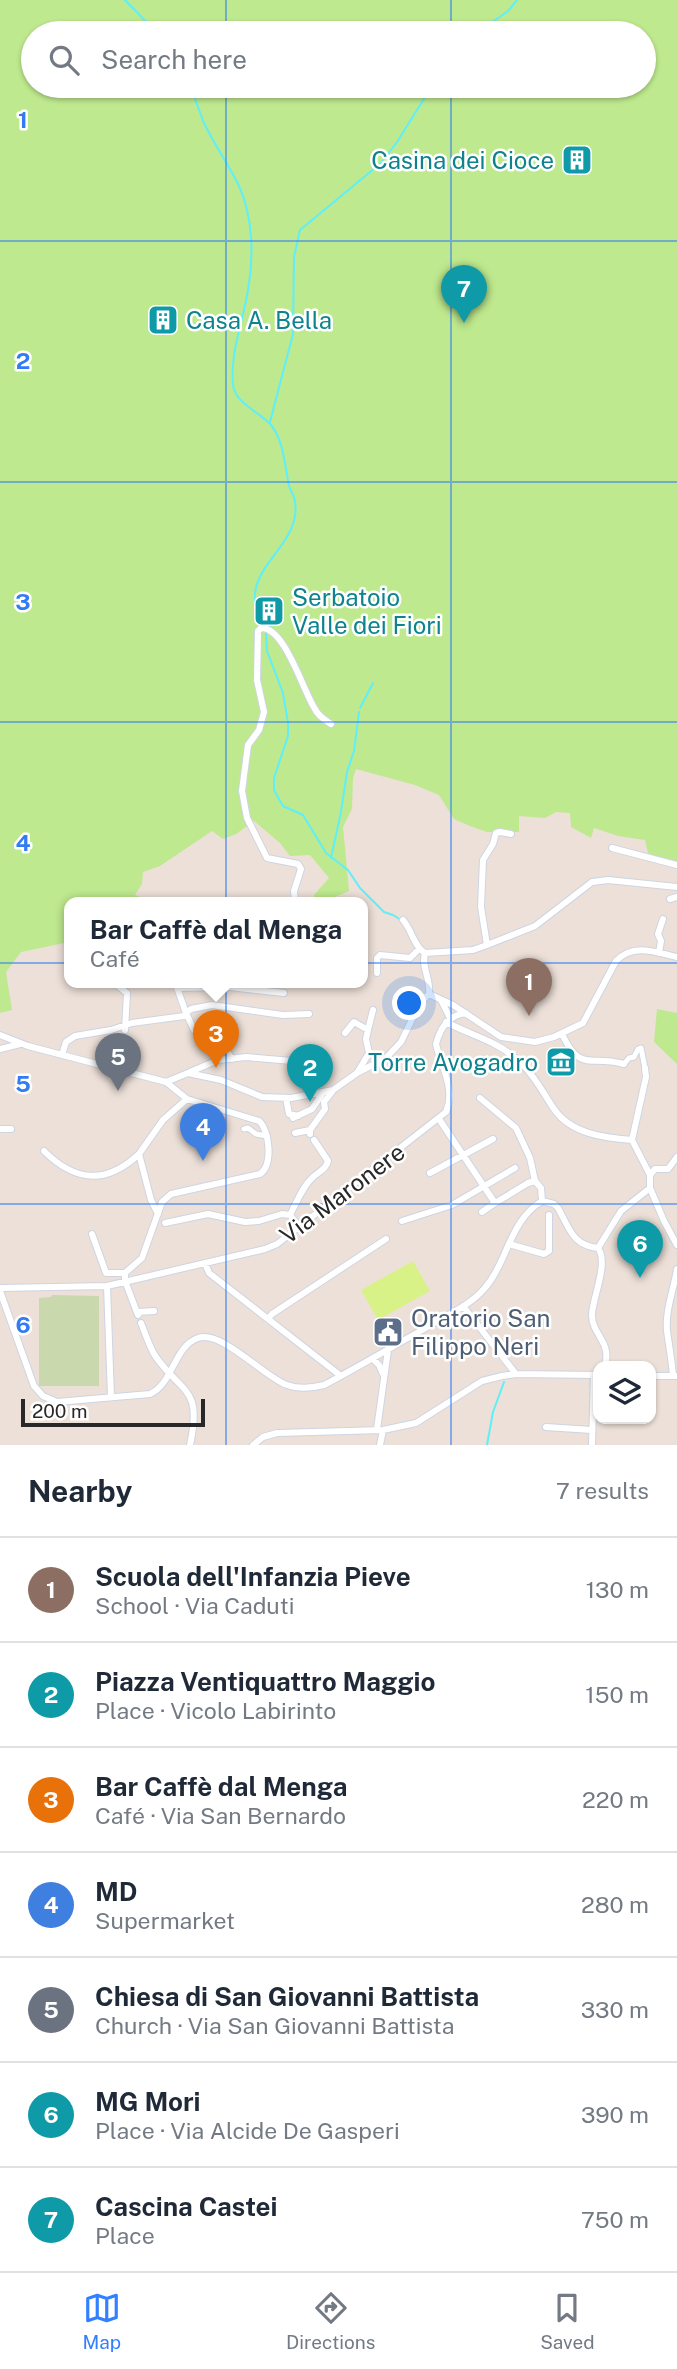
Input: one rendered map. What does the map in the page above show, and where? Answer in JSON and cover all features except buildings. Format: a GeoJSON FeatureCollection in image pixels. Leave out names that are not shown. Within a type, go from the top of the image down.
{"type":"FeatureCollection","features":[{"type":"Feature","properties":{"kind":"street"},"geometry":{"type":"LineString","coordinates":[[295,897],[301,869],[298,864],[267,858],[247,818],[242,791],[248,745],[259,730],[264,712],[257,680],[258,631],[261,628],[270,629],[277,636],[316,712],[331,724]]}},
{"type":"Feature","properties":{"kind":"street"},"geometry":{"type":"LineString","coordinates":[[487,945],[481,907],[482,860],[494,844],[496,833],[511,834]]}},
{"type":"Feature","properties":{"kind":"street"},"geometry":{"type":"LineString","coordinates":[[612,848],[677,865]]}},
{"type":"Feature","properties":{"kind":"street"},"geometry":{"type":"LineString","coordinates":[[377,973],[377,958],[380,956],[410,958],[422,951],[472,950],[535,926],[592,882],[608,880],[677,887]]}},
{"type":"Feature","properties":{"kind":"street"},"geometry":{"type":"LineString","coordinates":[[659,953],[662,942],[658,934],[663,919]]}},
{"type":"Feature","properties":{"kind":"street"},"geometry":{"type":"LineString","coordinates":[[188,1073],[221,1080],[262,1097],[286,1098],[333,1090],[357,1073],[386,1058],[394,1051],[420,1003],[429,995],[430,986],[422,962],[422,951],[403,920]]}},
{"type":"Feature","properties":{"kind":"street"},"geometry":{"type":"LineString","coordinates":[[429,995],[466,1013],[501,1037],[535,1042],[574,1029],[587,1017],[607,977],[623,953],[641,949],[677,957]]}},
{"type":"Feature","properties":{"kind":"street"},"geometry":{"type":"LineString","coordinates":[[121,988],[127,993],[128,999],[125,1028]]}},
{"type":"Feature","properties":{"kind":"street"},"geometry":{"type":"LineString","coordinates":[[178,988],[194,1030],[198,1032],[211,1026],[225,1033],[225,1048],[232,1059]]}},
{"type":"Feature","properties":{"kind":"street"},"geometry":{"type":"LineString","coordinates":[[239,988],[284,993]]}},
{"type":"Feature","properties":{"kind":"street"},"geometry":{"type":"LineString","coordinates":[[441,1000],[448,1020],[466,1033],[507,1051],[516,1058],[537,1082],[556,1112],[568,1123],[595,1136],[632,1140]]}},
{"type":"Feature","properties":{"kind":"street"},"geometry":{"type":"LineString","coordinates":[[62,1055],[66,1042],[75,1036],[180,1017],[191,1009],[212,1005],[283,1015],[309,1014]]}},
{"type":"Feature","properties":{"kind":"street"},"geometry":{"type":"LineString","coordinates":[[357,1073],[369,1053],[366,1039],[373,1010]]}},
{"type":"Feature","properties":{"kind":"street"},"geometry":{"type":"LineString","coordinates":[[466,1013],[448,1020],[436,1044],[452,1100],[439,1119],[495,1203]]}},
{"type":"Feature","properties":{"kind":"street"},"geometry":{"type":"LineString","coordinates":[[466,1033],[474,1018]]}},
{"type":"Feature","properties":{"kind":"street"},"geometry":{"type":"LineString","coordinates":[[345,1033],[354,1022],[368,1030]]}},
{"type":"Feature","properties":{"kind":"street"},"geometry":{"type":"LineString","coordinates":[[562,1034],[570,1050],[580,1060],[624,1064],[629,1058],[634,1058],[641,1048],[646,1077],[632,1140],[649,1172],[648,1190],[676,1244]]}},
{"type":"Feature","properties":{"kind":"street"},"geometry":{"type":"LineString","coordinates":[[0,1035],[62,1055],[166,1082],[187,1099],[259,1121],[264,1126],[268,1162],[264,1171],[178,1191],[162,1202],[142,1258],[125,1273],[106,1273],[92,1234]]}},
{"type":"Feature","properties":{"kind":"street"},"geometry":{"type":"LineString","coordinates":[[0,1049],[22,1043]]}},
{"type":"Feature","properties":{"kind":"street"},"geometry":{"type":"LineString","coordinates":[[166,1082],[218,1060],[246,1057],[292,1061]]}},
{"type":"Feature","properties":{"kind":"street"},"geometry":{"type":"LineString","coordinates":[[311,1135],[325,1109],[324,1102],[333,1090]]}},
{"type":"Feature","properties":{"kind":"street"},"geometry":{"type":"LineString","coordinates":[[286,1098],[289,1114],[296,1117],[312,1109],[321,1094]]}},
{"type":"Feature","properties":{"kind":"street"},"geometry":{"type":"LineString","coordinates":[[480,1098],[516,1128],[530,1158],[535,1181],[541,1188],[542,1201]]}},
{"type":"Feature","properties":{"kind":"street"},"geometry":{"type":"LineString","coordinates":[[44,1151],[69,1172],[98,1176],[110,1174],[139,1154],[163,1120],[187,1099]]}},
{"type":"Feature","properties":{"kind":"street","name":"Via Maronere"},"geometry":{"type":"LineString","coordinates":[[0,1290],[107,1286],[265,1250],[300,1228],[439,1119]]}},
{"type":"Feature","properties":{"kind":"street"},"geometry":{"type":"LineString","coordinates":[[244,1129],[248,1128],[256,1134],[267,1136]]}},
{"type":"Feature","properties":{"kind":"street"},"geometry":{"type":"LineString","coordinates":[[0,1129],[11,1129]]}},
{"type":"Feature","properties":{"kind":"street"},"geometry":{"type":"LineString","coordinates":[[290,1215],[309,1181],[327,1166],[328,1161],[311,1135],[295,1133]]}},
{"type":"Feature","properties":{"kind":"street"},"geometry":{"type":"LineString","coordinates":[[430,1173],[493,1139]]}},
{"type":"Feature","properties":{"kind":"street"},"geometry":{"type":"LineString","coordinates":[[139,1154],[151,1200],[158,1214]]}},
{"type":"Feature","properties":{"kind":"street"},"geometry":{"type":"LineString","coordinates":[[649,1172],[668,1169],[677,1157]]}},
{"type":"Feature","properties":{"kind":"street"},"geometry":{"type":"LineString","coordinates":[[402,1221],[452,1205],[515,1168]]}},
{"type":"Feature","properties":{"kind":"street"},"geometry":{"type":"LineString","coordinates":[[482,1212],[535,1181]]}},
{"type":"Feature","properties":{"kind":"street"},"geometry":{"type":"LineString","coordinates":[[598,1248],[621,1211],[648,1190]]}},
{"type":"Feature","properties":{"kind":"street"},"geometry":{"type":"LineString","coordinates":[[0,1290],[34,1386],[43,1396],[57,1402],[149,1394],[156,1391],[187,1345],[204,1337],[219,1341],[286,1385],[315,1387],[324,1385],[373,1359],[463,1306],[486,1287],[525,1215],[542,1201]]}},
{"type":"Feature","properties":{"kind":"street"},"geometry":{"type":"LineString","coordinates":[[542,1201],[558,1208],[576,1241],[584,1247],[598,1248]]}},
{"type":"Feature","properties":{"kind":"street"},"geometry":{"type":"LineString","coordinates":[[165,1223],[208,1214],[245,1222],[259,1222],[282,1214],[290,1215],[300,1228]]}},
{"type":"Feature","properties":{"kind":"street"},"geometry":{"type":"LineString","coordinates":[[509,1244],[544,1254],[549,1251],[549,1215]]}},
{"type":"Feature","properties":{"kind":"street"},"geometry":{"type":"LineString","coordinates":[[268,1319],[386,1239]]}},
{"type":"Feature","properties":{"kind":"street"},"geometry":{"type":"LineString","coordinates":[[598,1248],[602,1254],[592,1318],[607,1348],[606,1361]]}},
{"type":"Feature","properties":{"kind":"street"},"geometry":{"type":"LineString","coordinates":[[205,1263],[209,1273],[341,1376]]}},
{"type":"Feature","properties":{"kind":"street"},"geometry":{"type":"LineString","coordinates":[[656,1376],[675,1376],[667,1330],[677,1269]]}},
{"type":"Feature","properties":{"kind":"street"},"geometry":{"type":"LineString","coordinates":[[125,1273],[125,1281],[138,1313],[154,1311]]}},
{"type":"Feature","properties":{"kind":"street"},"geometry":{"type":"LineString","coordinates":[[107,1286],[111,1397]]}},
{"type":"Feature","properties":{"kind":"street"},"geometry":{"type":"LineString","coordinates":[[463,1306],[516,1374]]}},
{"type":"Feature","properties":{"kind":"street"},"geometry":{"type":"LineString","coordinates":[[141,1323],[153,1353],[191,1397],[193,1418],[190,1445]]}},
{"type":"Feature","properties":{"kind":"street"},"geometry":{"type":"LineString","coordinates":[[380,1445],[388,1350]]}},
{"type":"Feature","properties":{"kind":"street"},"geometry":{"type":"LineString","coordinates":[[373,1359],[384,1376]]}},
{"type":"Feature","properties":{"kind":"street"},"geometry":{"type":"LineString","coordinates":[[253,1445],[263,1437],[277,1433],[380,1429],[416,1423],[482,1381],[516,1374],[593,1375]]}},
{"type":"Feature","properties":{"kind":"street"},"geometry":{"type":"LineString","coordinates":[[592,1445],[593,1416]]}},
{"type":"Feature","properties":{"kind":"street"},"geometry":{"type":"LineString","coordinates":[[546,1427],[592,1430]]}},
{"type":"Feature","properties":{"kind":"green space"},"geometry":{"type":"Polygon","coordinates":[[[0,0],[677,0],[677,863],[648,853],[645,840],[618,836],[594,828],[591,838],[571,827],[570,813],[556,812],[545,818],[519,816],[519,832],[487,832],[454,819],[439,795],[415,785],[356,769],[352,809],[343,827],[349,891],[335,897],[314,897],[329,878],[310,855],[290,856],[280,843],[254,821],[236,834],[223,839],[212,831],[160,866],[143,872],[142,884],[135,895],[140,897],[64,897],[64,943],[21,952],[6,972],[12,1010],[0,1013],[0,0]]]}},
{"type":"Feature","properties":{"kind":"green space"},"geometry":{"type":"Polygon","coordinates":[[[657,1009],[677,1013],[677,1064],[654,1042],[657,1009]]]}},
{"type":"Feature","properties":{"kind":"green space"},"geometry":{"type":"Polygon","coordinates":[[[413,1261],[430,1291],[378,1320],[361,1290],[413,1261]]]}},
{"type":"Feature","properties":{"kind":"green space"},"geometry":{"type":"Polygon","coordinates":[[[52,1295],[99,1296],[99,1386],[39,1386],[39,1298],[52,1295]]]}},
{"type":"Feature","properties":{"kind":"waterway"},"geometry":{"type":"LineString","coordinates":[[125,0],[145,21]]}},
{"type":"Feature","properties":{"kind":"waterway"},"geometry":{"type":"LineString","coordinates":[[494,21],[517,0]]}},
{"type":"Feature","properties":{"kind":"waterway"},"geometry":{"type":"LineString","coordinates":[[195,98],[205,125],[239,186],[250,224],[250,277],[233,361],[234,391],[275,431],[295,501],[295,518],[289,534],[261,574],[256,589],[256,606],[263,625]]}},
{"type":"Feature","properties":{"kind":"waterway"},"geometry":{"type":"LineString","coordinates":[[270,422],[293,334],[294,257],[300,230],[381,163],[424,98]]}},
{"type":"Feature","properties":{"kind":"waterway"},"geometry":{"type":"LineString","coordinates":[[266,634],[267,651],[283,693],[288,723],[288,736],[274,778],[274,790],[283,806],[303,815],[326,853],[348,870],[360,888],[384,912],[401,920]]}},
{"type":"Feature","properties":{"kind":"waterway"},"geometry":{"type":"LineString","coordinates":[[360,708],[373,683]]}},
{"type":"Feature","properties":{"kind":"waterway"},"geometry":{"type":"LineString","coordinates":[[331,858],[347,772],[354,751],[359,712]]}},
{"type":"Feature","properties":{"kind":"waterway"},"geometry":{"type":"LineString","coordinates":[[487,1445],[493,1412],[504,1382]]}},
{"type":"Feature","properties":{"kind":"place","name":"Casina dei Cioce"},"geometry":{"type":"Point","coordinates":[577,160]}},
{"type":"Feature","properties":{"kind":"place","name":"Casa A. Bella"},"geometry":{"type":"Point","coordinates":[163,320]}},
{"type":"Feature","properties":{"kind":"place","name":"Cascina Castei"},"geometry":{"type":"Point","coordinates":[464,323]}},
{"type":"Feature","properties":{"kind":"place","name":"Serbatoio Valle dei Fiori"},"geometry":{"type":"Point","coordinates":[269,611]}},
{"type":"Feature","properties":{"kind":"place","name":"Scuola dell'Infanzia Pieve"},"geometry":{"type":"Point","coordinates":[529,1016]}},
{"type":"Feature","properties":{"kind":"place","name":"Torre Avogadro"},"geometry":{"type":"Point","coordinates":[561,1062]}},
{"type":"Feature","properties":{"kind":"place","name":"Bar Caffè dal Menga"},"geometry":{"type":"Point","coordinates":[216,1068]}},
{"type":"Feature","properties":{"kind":"place","name":"Chiesa di San Giovanni Battista"},"geometry":{"type":"Point","coordinates":[118,1091]}},
{"type":"Feature","properties":{"kind":"place","name":"Piazza Ventiquattro Maggio"},"geometry":{"type":"Point","coordinates":[310,1102]}},
{"type":"Feature","properties":{"kind":"place","name":"MD"},"geometry":{"type":"Point","coordinates":[203,1161]}},
{"type":"Feature","properties":{"kind":"place","name":"MG Mori"},"geometry":{"type":"Point","coordinates":[640,1278]}},
{"type":"Feature","properties":{"kind":"place","name":"Oratorio San Filippo Neri"},"geometry":{"type":"Point","coordinates":[388,1332]}}]}
